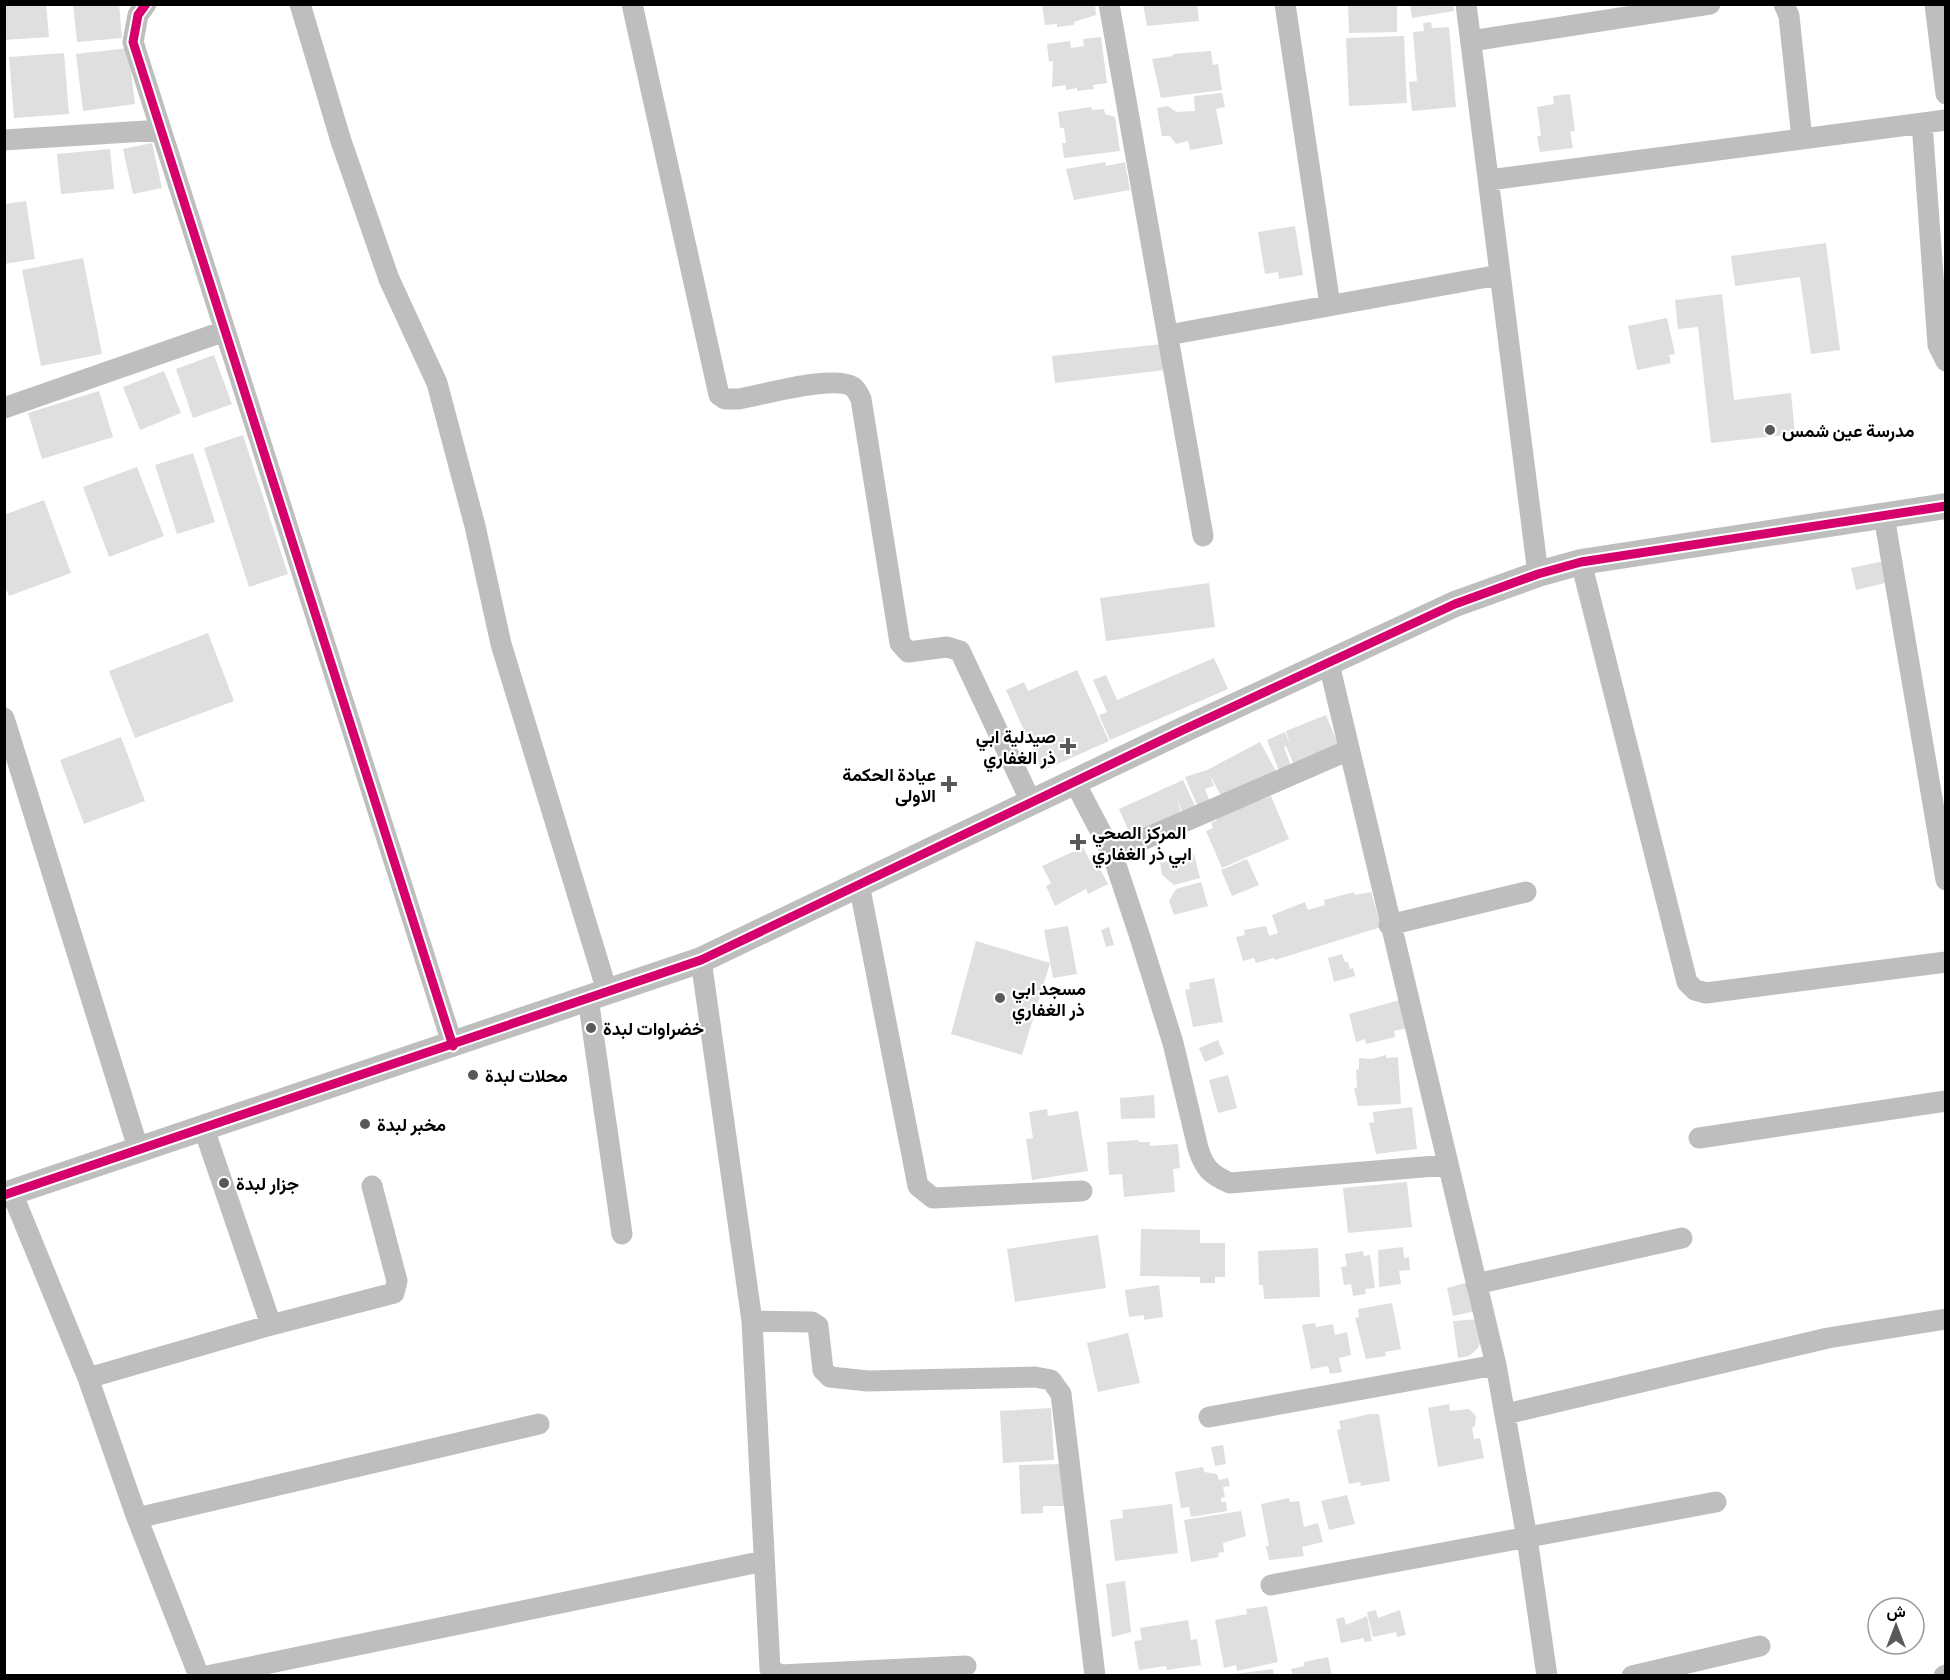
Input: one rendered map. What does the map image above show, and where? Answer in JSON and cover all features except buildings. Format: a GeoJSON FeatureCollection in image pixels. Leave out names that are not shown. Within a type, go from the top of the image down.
{"type":"FeatureCollection","features":[{"type":"Feature","properties":{"kind":"street"},"geometry":{"type":"LineString","coordinates":[[146,4],[138,15],[133,42],[453,1046]]}},
{"type":"Feature","properties":{"kind":"street"},"geometry":{"type":"LineString","coordinates":[[300,4],[341,141],[389,279],[436,383],[475,526],[501,644],[598,994],[622,1234]]}},
{"type":"Feature","properties":{"kind":"street"},"geometry":{"type":"LineString","coordinates":[[632,4],[719,395],[725,399],[739,399],[842,382],[855,388],[861,399],[900,644],[908,652],[947,647],[960,651],[1030,802]]}},
{"type":"Feature","properties":{"kind":"street"},"geometry":{"type":"LineString","coordinates":[[1109,4],[1203,536]]}},
{"type":"Feature","properties":{"kind":"street"},"geometry":{"type":"LineString","coordinates":[[1285,4],[1330,304]]}},
{"type":"Feature","properties":{"kind":"street"},"geometry":{"type":"LineString","coordinates":[[1466,4],[1538,574]]}},
{"type":"Feature","properties":{"kind":"street"},"geometry":{"type":"LineString","coordinates":[[1471,41],[1710,4]]}},
{"type":"Feature","properties":{"kind":"street"},"geometry":{"type":"LineString","coordinates":[[1784,4],[1789,16],[1802,139]]}},
{"type":"Feature","properties":{"kind":"street"},"geometry":{"type":"LineString","coordinates":[[1935,4],[1946,94]]}},
{"type":"Feature","properties":{"kind":"street"},"geometry":{"type":"LineString","coordinates":[[1489,180],[1946,120]]}},
{"type":"Feature","properties":{"kind":"street"},"geometry":{"type":"LineString","coordinates":[[1922,123],[1938,345],[1946,361]]}},
{"type":"Feature","properties":{"kind":"street"},"geometry":{"type":"LineString","coordinates":[[4,140],[161,130]]}},
{"type":"Feature","properties":{"kind":"street"},"geometry":{"type":"LineString","coordinates":[[1168,335],[1499,274]]}},
{"type":"Feature","properties":{"kind":"street"},"geometry":{"type":"LineString","coordinates":[[4,408],[225,331]]}},
{"type":"Feature","properties":{"kind":"street"},"geometry":{"type":"LineString","coordinates":[[199,1676],[137,1518],[88,1378],[8,1194],[203,1126],[453,1046],[701,960],[1074,781],[1455,604],[1538,574],[1581,562],[1946,506]]}},
{"type":"Feature","properties":{"kind":"street"},"geometry":{"type":"LineString","coordinates":[[1884,516],[1940,805],[1946,880]]}},
{"type":"Feature","properties":{"kind":"street"},"geometry":{"type":"LineString","coordinates":[[1581,562],[1687,982],[1695,990],[1706,993],[1946,962]]}},
{"type":"Feature","properties":{"kind":"street"},"geometry":{"type":"LineString","coordinates":[[1329,664],[1389,925],[1496,1365],[1527,1538],[1547,1676]]}},
{"type":"Feature","properties":{"kind":"street"},"geometry":{"type":"LineString","coordinates":[[4,718],[138,1148]]}},
{"type":"Feature","properties":{"kind":"street"},"geometry":{"type":"LineString","coordinates":[[1112,853],[1349,750]]}},
{"type":"Feature","properties":{"kind":"street"},"geometry":{"type":"LineString","coordinates":[[1074,781],[1112,853],[1173,1043],[1203,1165],[1212,1176],[1230,1184],[1447,1164]]}},
{"type":"Feature","properties":{"kind":"street"},"geometry":{"type":"LineString","coordinates":[[859,884],[918,1186],[933,1198],[1082,1191]]}},
{"type":"Feature","properties":{"kind":"street"},"geometry":{"type":"LineString","coordinates":[[1389,925],[1526,892]]}},
{"type":"Feature","properties":{"kind":"street"},"geometry":{"type":"LineString","coordinates":[[701,960],[752,1321],[770,1669],[774,1673],[791,1675],[966,1666]]}},
{"type":"Feature","properties":{"kind":"street"},"geometry":{"type":"LineString","coordinates":[[1699,1138],[1946,1101]]}},
{"type":"Feature","properties":{"kind":"street"},"geometry":{"type":"LineString","coordinates":[[203,1126],[271,1325]]}},
{"type":"Feature","properties":{"kind":"street"},"geometry":{"type":"LineString","coordinates":[[88,1378],[271,1325],[394,1293],[397,1281],[372,1186]]}},
{"type":"Feature","properties":{"kind":"street"},"geometry":{"type":"LineString","coordinates":[[1476,1284],[1682,1238]]}},
{"type":"Feature","properties":{"kind":"street"},"geometry":{"type":"LineString","coordinates":[[1506,1414],[1828,1338],[1946,1319]]}},
{"type":"Feature","properties":{"kind":"street"},"geometry":{"type":"LineString","coordinates":[[752,1321],[807,1321],[818,1326],[823,1370],[830,1377],[868,1381],[1035,1377],[1051,1380],[1061,1394],[1095,1676]]}},
{"type":"Feature","properties":{"kind":"street"},"geometry":{"type":"LineString","coordinates":[[1209,1417],[1496,1365]]}},
{"type":"Feature","properties":{"kind":"street"},"geometry":{"type":"LineString","coordinates":[[137,1518],[539,1424]]}},
{"type":"Feature","properties":{"kind":"street"},"geometry":{"type":"LineString","coordinates":[[1271,1585],[1716,1502]]}},
{"type":"Feature","properties":{"kind":"street"},"geometry":{"type":"LineString","coordinates":[[207,1676],[764,1561]]}},
{"type":"Feature","properties":{"kind":"street"},"geometry":{"type":"LineString","coordinates":[[1632,1676],[1760,1646]]}},
{"type":"Feature","properties":{"kind":"cycle path"},"geometry":{"type":"LineString","coordinates":[[146,4],[138,15],[133,42],[453,1046]]}},
{"type":"Feature","properties":{"kind":"cycle path"},"geometry":{"type":"LineString","coordinates":[[4,1195],[701,960],[1185,729],[1455,604],[1538,574],[1581,562],[1946,506]]}},
{"type":"Feature","properties":{"kind":"place","name":"مدرسة عين شمس"},"geometry":{"type":"Point","coordinates":[1770,430]}},
{"type":"Feature","properties":{"kind":"place","name":"صيدلية ابي ذر الغفاري"},"geometry":{"type":"Point","coordinates":[1068,746]}},
{"type":"Feature","properties":{"kind":"place","name":"عيادة الحكمة الاولى"},"geometry":{"type":"Point","coordinates":[949,784]}},
{"type":"Feature","properties":{"kind":"place","name":"المركز الصحي ابي ذر الغفاري"},"geometry":{"type":"Point","coordinates":[1078,842]}},
{"type":"Feature","properties":{"kind":"place","name":"مسجد ابي ذر الغفاري"},"geometry":{"type":"Point","coordinates":[1000,998]}},
{"type":"Feature","properties":{"kind":"place","name":"خضراوات لبدة"},"geometry":{"type":"Point","coordinates":[591,1028]}},
{"type":"Feature","properties":{"kind":"place","name":"محلات لبدة"},"geometry":{"type":"Point","coordinates":[473,1075]}},
{"type":"Feature","properties":{"kind":"place","name":"مخبر لبدة"},"geometry":{"type":"Point","coordinates":[365,1124]}},
{"type":"Feature","properties":{"kind":"place","name":"جزار لبدة"},"geometry":{"type":"Point","coordinates":[224,1183]}}]}
